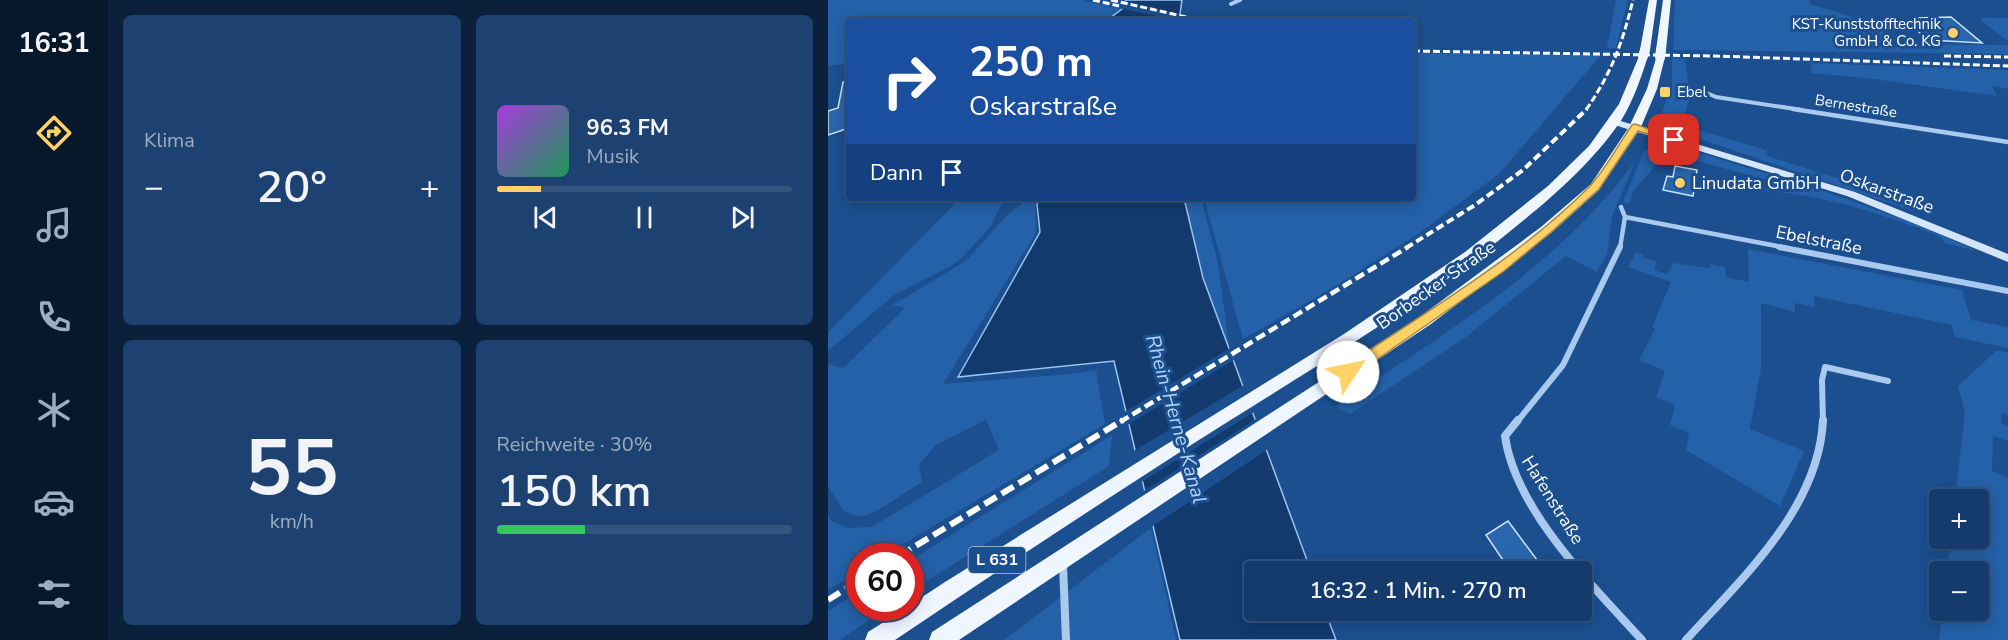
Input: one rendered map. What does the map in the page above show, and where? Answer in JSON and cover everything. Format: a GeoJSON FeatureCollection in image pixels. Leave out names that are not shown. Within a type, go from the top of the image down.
{"type":"FeatureCollection","features":[{"type":"Feature","properties":{"kind":"main road","name":"Borbecker Straße"},"geometry":{"type":"LineString","coordinates":[[876,640],[1119,482],[1310,363],[1479,249],[1564,179],[1614,122],[1633,91],[1644,53],[1653,0]]}},
{"type":"Feature","properties":{"kind":"main road","name":"Borbecker Straße"},"geometry":{"type":"LineString","coordinates":[[1063,557],[1426,320],[1546,230],[1595,187],[1635,127],[1652,89],[1661,53],[1667,0]]}},
{"type":"Feature","properties":{"kind":"main road","name":"L 631"},"geometry":{"type":"LineString","coordinates":[[940,640],[1063,557]]}},
{"type":"Feature","properties":{"kind":"street"},"geometry":{"type":"LineString","coordinates":[[1231,4],[1240,0]]}},
{"type":"Feature","properties":{"kind":"street","name":"Bernestraße"},"geometry":{"type":"LineString","coordinates":[[1702,91],[1716,97],[2008,142]]}},
{"type":"Feature","properties":{"kind":"street","name":"Oskarstraße"},"geometry":{"type":"LineString","coordinates":[[1614,122],[1851,194],[2008,258]]}},
{"type":"Feature","properties":{"kind":"street"},"geometry":{"type":"LineString","coordinates":[[1621,207],[1625,217]]}},
{"type":"Feature","properties":{"kind":"street","name":"Ebelstraße"},"geometry":{"type":"LineString","coordinates":[[1625,217],[2008,291]]}},
{"type":"Feature","properties":{"kind":"street","name":"Hafenstraße"},"geometry":{"type":"LineString","coordinates":[[1625,217],[1619,253],[1563,365],[1551,383],[1505,435],[1504,444],[1513,469],[1540,516],[1574,562],[1642,640]]}},
{"type":"Feature","properties":{"kind":"street"},"geometry":{"type":"LineString","coordinates":[[1686,640],[1778,534],[1803,493],[1816,459],[1823,425],[1821,375],[1825,366],[1888,381]]}},
{"type":"Feature","properties":{"kind":"street"},"geometry":{"type":"LineString","coordinates":[[1063,557],[1066,640]]}},
{"type":"Feature","properties":{"kind":"shaded area"},"geometry":{"type":"Polygon","coordinates":[[[828,0],[1082,0],[1122,9],[1110,18],[846,18],[846,63],[828,66],[828,0]]]}},
{"type":"Feature","properties":{"kind":"shaded area"},"geometry":{"type":"Polygon","coordinates":[[[1616,0],[1628,0],[1616,48],[1607,48],[1616,0]]]}},
{"type":"Feature","properties":{"kind":"shaded area"},"geometry":{"type":"Polygon","coordinates":[[[1675,0],[1810,0],[1810,4],[1856,18],[1884,22],[1894,44],[2008,45],[2008,54],[1673,50],[1675,0]]]}},
{"type":"Feature","properties":{"kind":"shaded area"},"geometry":{"type":"Polygon","coordinates":[[[1980,18],[2008,18],[2008,41],[1982,21],[1980,18]]]}},
{"type":"Feature","properties":{"kind":"shaded area"},"geometry":{"type":"Polygon","coordinates":[[[1416,53],[1601,55],[1499,174],[1418,234],[1334,287],[1243,339],[1205,201],[1416,201],[1416,53]]]}},
{"type":"Feature","properties":{"kind":"shaded area"},"geometry":{"type":"Polygon","coordinates":[[[1672,58],[1685,59],[1690,97],[1685,114],[1689,127],[1766,150],[1767,156],[1910,201],[1913,211],[1670,129],[1665,125],[1661,114],[1672,88],[1672,58]]]}},
{"type":"Feature","properties":{"kind":"shaded area"},"geometry":{"type":"Polygon","coordinates":[[[1810,63],[2008,70],[2008,89],[1992,86],[1997,96],[1812,73],[1810,63]]]}},
{"type":"Feature","properties":{"kind":"shaded area"},"geometry":{"type":"Polygon","coordinates":[[[1659,145],[1704,154],[1835,195],[1921,226],[1977,251],[1944,243],[1943,239],[1935,234],[1852,206],[1788,193],[1766,191],[1767,180],[1686,158],[1664,156],[1633,191],[1630,203],[1623,202],[1644,151],[1659,145]]]}},
{"type":"Feature","properties":{"kind":"shaded area"},"geometry":{"type":"Polygon","coordinates":[[[1636,160],[1612,216],[1607,254],[1597,272],[1566,256],[1466,337],[1350,414],[1340,410],[1337,405],[1459,324],[1536,265],[1606,198],[1636,160]]]}},
{"type":"Feature","properties":{"kind":"shaded area"},"geometry":{"type":"Polygon","coordinates":[[[956,201],[1003,201],[990,227],[963,257],[951,266],[894,295],[828,351],[828,332],[956,201]]]}},
{"type":"Feature","properties":{"kind":"shaded area"},"geometry":{"type":"Polygon","coordinates":[[[1025,201],[1035,201],[1036,233],[943,384],[1096,370],[1105,424],[905,543],[846,543],[846,579],[828,590],[828,514],[831,521],[848,528],[872,527],[999,450],[986,420],[936,445],[919,464],[922,482],[876,511],[863,516],[844,511],[828,486],[828,364],[843,368],[905,308],[893,305],[967,260],[1006,216],[1025,201]]]}},
{"type":"Feature","properties":{"kind":"shaded area"},"geometry":{"type":"Polygon","coordinates":[[[1185,201],[1202,201],[1218,263],[1231,360],[1203,278],[1185,201]]]}},
{"type":"Feature","properties":{"kind":"shaded area"},"geometry":{"type":"Polygon","coordinates":[[[1748,249],[1962,290],[1971,320],[2008,327],[2008,348],[1955,337],[1952,325],[1814,296],[1815,307],[1795,303],[1795,312],[1761,303],[1761,368],[1750,429],[1804,451],[1780,506],[1686,450],[1689,433],[1670,425],[1675,405],[1656,397],[1665,371],[1639,360],[1655,329],[1652,327],[1671,282],[1628,267],[1636,252],[1643,254],[1643,258],[1657,261],[1654,270],[1667,274],[1673,263],[1709,268],[1710,264],[1725,267],[1726,277],[1749,282],[1748,249]]]}},
{"type":"Feature","properties":{"kind":"shaded area"},"geometry":{"type":"Polygon","coordinates":[[[1997,350],[2008,353],[2008,415],[2001,413],[2001,423],[2008,426],[2008,441],[1993,436],[1992,471],[2008,478],[2008,640],[1939,640],[1942,621],[1989,621],[1989,561],[1948,561],[1950,549],[1989,549],[1989,489],[1956,489],[1965,412],[1958,386],[1997,350]]]}},
{"type":"Feature","properties":{"kind":"shaded area"},"geometry":{"type":"Polygon","coordinates":[[[1112,435],[1109,466],[924,583],[924,552],[1112,435]]]}},
{"type":"Feature","properties":{"kind":"shaded area"},"geometry":{"type":"Polygon","coordinates":[[[1151,528],[1176,640],[1004,640],[1151,528]]]}},
{"type":"Feature","properties":{"kind":"shaded area"},"geometry":{"type":"Polygon","coordinates":[[[846,600],[846,621],[868,621],[840,640],[828,640],[828,611],[846,600]]]}},
{"type":"Feature","properties":{"kind":"water"},"geometry":{"type":"Polygon","coordinates":[[[1126,0],[1182,0],[1179,18],[1110,18],[1122,9],[1126,0]]]}},
{"type":"Feature","properties":{"kind":"water","name":"Rhein-Herne-Kanal"},"geometry":{"type":"Polygon","coordinates":[[[1038,201],[1185,201],[1203,278],[1307,561],[1244,561],[1244,621],[1329,621],[1336,640],[1180,640],[1114,361],[958,377],[1040,232],[1038,201]]]}},
{"type":"Feature","properties":{"kind":"pier"},"geometry":{"type":"Polygon","coordinates":[[[1123,1],[1183,15],[1182,18],[1167,18],[1118,8],[1123,1]]]}},
{"type":"Feature","properties":{"kind":"pier"},"geometry":{"type":"Polygon","coordinates":[[[1230,348],[1234,360],[1126,426],[1123,413],[1230,348]]]}},
{"type":"Feature","properties":{"kind":"pier"},"geometry":{"type":"Polygon","coordinates":[[[1244,385],[1254,412],[1140,483],[1132,452],[1244,385]]]}},
{"type":"Feature","properties":{"kind":"pier"},"geometry":{"type":"Polygon","coordinates":[[[1256,419],[1268,449],[1150,528],[1142,492],[1256,419]]]}},
{"type":"Feature","properties":{"kind":"building","name":"KST-Kunststofftechnik GmbH & Co. KG"},"geometry":{"type":"Polygon","coordinates":[[[1951,17],[1982,43],[1928,40],[1910,24],[1924,24],[1917,18],[1951,17]]]}},
{"type":"Feature","properties":{"kind":"building"},"geometry":{"type":"Polygon","coordinates":[[[843,82],[846,82],[846,129],[828,135],[828,111],[838,108],[843,82]]]}},
{"type":"Feature","properties":{"kind":"building","name":"Linudata GmbH"},"geometry":{"type":"Polygon","coordinates":[[[1675,166],[1697,170],[1693,196],[1663,190],[1667,176],[1673,177],[1675,166]]]}},
{"type":"Feature","properties":{"kind":"building"},"geometry":{"type":"Polygon","coordinates":[[[1508,521],[1538,561],[1504,561],[1486,535],[1508,521]]]}},
{"type":"Feature","properties":{"kind":"railway"},"geometry":{"type":"LineString","coordinates":[[1093,0],[1119,6]]}},
{"type":"Feature","properties":{"kind":"railway"},"geometry":{"type":"LineString","coordinates":[[1111,0],[1191,18]]}},
{"type":"Feature","properties":{"kind":"railway"},"geometry":{"type":"LineString","coordinates":[[1616,54],[1633,0]]}},
{"type":"Feature","properties":{"kind":"railway"},"geometry":{"type":"LineString","coordinates":[[1416,51],[1616,54]]}},
{"type":"Feature","properties":{"kind":"railway"},"geometry":{"type":"LineString","coordinates":[[1586,110],[1603,83],[1616,54]]}},
{"type":"Feature","properties":{"kind":"railway"},"geometry":{"type":"LineString","coordinates":[[1616,54],[2008,66]]}},
{"type":"Feature","properties":{"kind":"railway"},"geometry":{"type":"LineString","coordinates":[[1944,56],[2008,57]]}},
{"type":"Feature","properties":{"kind":"railway"},"geometry":{"type":"LineString","coordinates":[[1406,248],[1475,205],[1523,170],[1586,110]]}},
{"type":"Feature","properties":{"kind":"railway"},"geometry":{"type":"LineString","coordinates":[[1120,422],[1408,247]]}},
{"type":"Feature","properties":{"kind":"railway"},"geometry":{"type":"LineString","coordinates":[[920,543],[1123,420]]}},
{"type":"Feature","properties":{"kind":"railway"},"geometry":{"type":"LineString","coordinates":[[828,600],[846,589]]}},
{"type":"Feature","properties":{"kind":"place","name":"KST-Kunststofftechnik GmbH & Co. KG"},"geometry":{"type":"Point","coordinates":[1953,33]}},
{"type":"Feature","properties":{"kind":"place","name":"Ebel"},"geometry":{"type":"Point","coordinates":[1665,92]}},
{"type":"Feature","properties":{"kind":"place","name":"Linudata GmbH"},"geometry":{"type":"Point","coordinates":[1680,183]}},
{"type":"Feature","properties":{"kind":"route"},"geometry":{"type":"LineString","coordinates":[[1348,372],[1499,268],[1569,211],[1595,187],[1635,127],[1674,140]]}}]}
